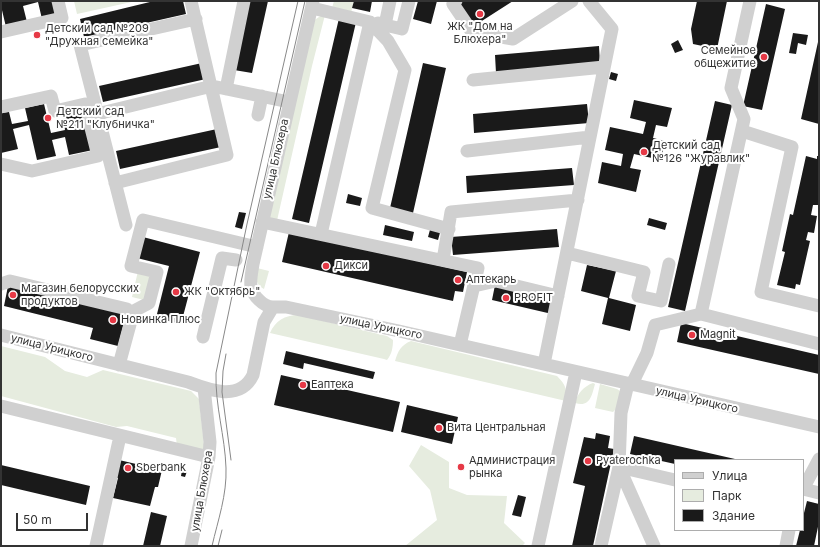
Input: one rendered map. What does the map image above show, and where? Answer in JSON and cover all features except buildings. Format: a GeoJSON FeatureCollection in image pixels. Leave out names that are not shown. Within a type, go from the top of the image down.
{"type":"FeatureCollection","features":[{"type":"Feature","properties":{"kind":"street"},"geometry":{"type":"LineString","coordinates":[[1,32],[62,18],[58,1]]}},
{"type":"Feature","properties":{"kind":"street"},"geometry":{"type":"LineString","coordinates":[[115,183],[228,155],[191,1]]}},
{"type":"Feature","properties":{"kind":"street"},"geometry":{"type":"LineString","coordinates":[[226,90],[244,1]]}},
{"type":"Feature","properties":{"kind":"street"},"geometry":{"type":"LineString","coordinates":[[385,25],[390,1]]}},
{"type":"Feature","properties":{"kind":"street"},"geometry":{"type":"LineString","coordinates":[[312,4],[370,22],[402,29],[408,1]]}},
{"type":"Feature","properties":{"kind":"street"},"geometry":{"type":"LineString","coordinates":[[456,1],[453,4],[472,32],[513,38],[572,1]]}},
{"type":"Feature","properties":{"kind":"street"},"geometry":{"type":"LineString","coordinates":[[701,314],[744,120],[731,88],[750,1]]}},
{"type":"Feature","properties":{"kind":"street"},"geometry":{"type":"LineString","coordinates":[[544,364],[612,28],[590,2]]}},
{"type":"Feature","properties":{"kind":"street","name":"улица Блюхера"},"geometry":{"type":"LineString","coordinates":[[272,307],[265,305],[252,293],[250,284],[262,222],[312,4]]}},
{"type":"Feature","properties":{"kind":"street"},"geometry":{"type":"LineString","coordinates":[[126,225],[80,45],[196,19]]}},
{"type":"Feature","properties":{"kind":"street"},"geometry":{"type":"LineString","coordinates":[[370,22],[388,41],[405,70],[372,208],[449,229]]}},
{"type":"Feature","properties":{"kind":"street"},"geometry":{"type":"LineString","coordinates":[[321,234],[370,22]]}},
{"type":"Feature","properties":{"kind":"street"},"geometry":{"type":"LineString","coordinates":[[473,80],[604,67]]}},
{"type":"Feature","properties":{"kind":"street"},"geometry":{"type":"LineString","coordinates":[[97,114],[212,86],[289,102]]}},
{"type":"Feature","properties":{"kind":"street"},"geometry":{"type":"LineString","coordinates":[[1,108],[51,96],[55,111],[85,104],[98,156],[32,171],[1,164]]}},
{"type":"Feature","properties":{"kind":"street"},"geometry":{"type":"LineString","coordinates":[[258,115],[262,96]]}},
{"type":"Feature","properties":{"kind":"street"},"geometry":{"type":"LineString","coordinates":[[742,131],[792,147],[761,292],[819,306]]}},
{"type":"Feature","properties":{"kind":"street"},"geometry":{"type":"LineString","coordinates":[[467,151],[590,137]]}},
{"type":"Feature","properties":{"kind":"street"},"geometry":{"type":"LineString","coordinates":[[443,260],[451,212],[578,200]]}},
{"type":"Feature","properties":{"kind":"street"},"geometry":{"type":"LineString","coordinates":[[130,313],[149,303],[157,272],[131,266],[142,220],[257,247]]}},
{"type":"Feature","properties":{"kind":"street"},"geometry":{"type":"LineString","coordinates":[[262,222],[478,268],[460,345]]}},
{"type":"Feature","properties":{"kind":"street"},"geometry":{"type":"LineString","coordinates":[[203,337],[226,240]]}},
{"type":"Feature","properties":{"kind":"street"},"geometry":{"type":"LineString","coordinates":[[567,253],[644,272],[638,296],[661,301]]}},
{"type":"Feature","properties":{"kind":"street"},"geometry":{"type":"LineString","coordinates":[[222,258],[236,260]]}},
{"type":"Feature","properties":{"kind":"street"},"geometry":{"type":"LineString","coordinates":[[601,546],[619,467],[621,413],[630,384],[647,353],[669,264]]}},
{"type":"Feature","properties":{"kind":"street"},"geometry":{"type":"LineString","coordinates":[[1,284],[10,281],[127,309],[132,317],[119,365]]}},
{"type":"Feature","properties":{"kind":"street"},"geometry":{"type":"LineString","coordinates":[[474,286],[496,281],[558,296]]}},
{"type":"Feature","properties":{"kind":"street","name":"улица Урицкого"},"geometry":{"type":"LineString","coordinates":[[1,335],[188,382],[204,388],[222,392],[231,392],[238,391],[250,381],[253,375],[264,322],[272,307],[286,307],[819,427]]}},
{"type":"Feature","properties":{"kind":"street"},"geometry":{"type":"LineString","coordinates":[[655,325],[701,314],[819,344]]}},
{"type":"Feature","properties":{"kind":"street"},"geometry":{"type":"LineString","coordinates":[[538,546],[545,485],[576,372]]}},
{"type":"Feature","properties":{"kind":"street","name":"улица Блюхера"},"geometry":{"type":"LineString","coordinates":[[191,546],[209,457],[210,442],[204,388]]}},
{"type":"Feature","properties":{"kind":"street"},"geometry":{"type":"LineString","coordinates":[[1,406],[209,457]]}},
{"type":"Feature","properties":{"kind":"street"},"geometry":{"type":"LineString","coordinates":[[96,546],[120,436]]}},
{"type":"Feature","properties":{"kind":"street"},"geometry":{"type":"LineString","coordinates":[[804,487],[819,459]]}},
{"type":"Feature","properties":{"kind":"street"},"geometry":{"type":"LineString","coordinates":[[619,467],[674,480]]}},
{"type":"Feature","properties":{"kind":"street"},"geometry":{"type":"LineString","coordinates":[[619,467],[654,546]]}},
{"type":"Feature","properties":{"kind":"street"},"geometry":{"type":"LineString","coordinates":[[804,489],[819,493]]}},
{"type":"Feature","properties":{"kind":"street"},"geometry":{"type":"LineString","coordinates":[[786,546],[790,531]]}},
{"type":"Feature","properties":{"kind":"green space"},"geometry":{"type":"Polygon","coordinates":[[[74,1],[136,1],[77,14],[74,1]]]}},
{"type":"Feature","properties":{"kind":"green space"},"geometry":{"type":"Polygon","coordinates":[[[334,1],[354,1],[351,13],[332,8],[334,1]]]}},
{"type":"Feature","properties":{"kind":"green space"},"geometry":{"type":"Polygon","coordinates":[[[322,15],[325,15],[276,225],[268,223],[313,21],[322,15]]]}},
{"type":"Feature","properties":{"kind":"green space"},"geometry":{"type":"Polygon","coordinates":[[[257,268],[269,271],[264,289],[259,285],[256,278],[257,268]]]}},
{"type":"Feature","properties":{"kind":"green space"},"geometry":{"type":"Polygon","coordinates":[[[138,271],[154,275],[148,301],[132,297],[138,271]]]}},
{"type":"Feature","properties":{"kind":"green space"},"geometry":{"type":"Polygon","coordinates":[[[298,315],[387,336],[393,340],[389,358],[387,360],[270,333],[275,325],[281,320],[289,316],[298,315]]]}},
{"type":"Feature","properties":{"kind":"green space"},"geometry":{"type":"Polygon","coordinates":[[[411,341],[557,376],[565,387],[566,401],[395,361],[400,349],[411,341]]]}},
{"type":"Feature","properties":{"kind":"green space"},"geometry":{"type":"Polygon","coordinates":[[[1,346],[45,357],[65,371],[87,377],[103,370],[191,391],[199,399],[205,454],[177,446],[176,438],[127,426],[116,427],[1,396],[1,346]]]}},
{"type":"Feature","properties":{"kind":"green space"},"geometry":{"type":"Polygon","coordinates":[[[593,383],[595,384],[590,400],[584,404],[575,403],[577,396],[581,391],[593,383]]]}},
{"type":"Feature","properties":{"kind":"green space"},"geometry":{"type":"Polygon","coordinates":[[[600,384],[620,391],[617,408],[613,412],[595,408],[600,384]]]}},
{"type":"Feature","properties":{"kind":"green space"},"geometry":{"type":"Polygon","coordinates":[[[421,445],[449,462],[449,488],[467,495],[507,496],[504,523],[525,543],[522,546],[405,546],[437,520],[430,490],[409,466],[421,445]]]}},
{"type":"Feature","properties":{"kind":"tram line"},"geometry":{"type":"LineString","coordinates":[[212,546],[222,507],[226,478],[225,456],[217,397],[216,373],[247,224],[298,1]]}},
{"type":"Feature","properties":{"kind":"tram line"},"geometry":{"type":"LineString","coordinates":[[241,282],[305,1]]}},
{"type":"Feature","properties":{"kind":"tram line"},"geometry":{"type":"LineString","coordinates":[[226,354],[223,371],[222,392],[231,460]]}},
{"type":"Feature","properties":{"kind":"tram line"},"geometry":{"type":"LineString","coordinates":[[218,546],[222,530]]}},
{"type":"Feature","properties":{"kind":"place","name":"ЖК \"Дом на Блюхера\""},"geometry":{"type":"Point","coordinates":[480,14]}},
{"type":"Feature","properties":{"kind":"place","name":"Детский сад №209 \"Дружная семейка\""},"geometry":{"type":"Point","coordinates":[37,35]}},
{"type":"Feature","properties":{"kind":"place","name":"Семейное общежитие"},"geometry":{"type":"Point","coordinates":[764,57]}},
{"type":"Feature","properties":{"kind":"place","name":"Детский сад №211 \"Клубничка\""},"geometry":{"type":"Point","coordinates":[48,118]}},
{"type":"Feature","properties":{"kind":"place","name":"Детский сад №126 \"Журавлик\""},"geometry":{"type":"Point","coordinates":[644,152]}},
{"type":"Feature","properties":{"kind":"place","name":"Дикси"},"geometry":{"type":"Point","coordinates":[326,266]}},
{"type":"Feature","properties":{"kind":"place","name":"Аптекарь"},"geometry":{"type":"Point","coordinates":[458,280]}},
{"type":"Feature","properties":{"kind":"place","name":"ЖК \"Октябрь\""},"geometry":{"type":"Point","coordinates":[176,292]}},
{"type":"Feature","properties":{"kind":"place","name":"Магазин белорусских продуктов"},"geometry":{"type":"Point","coordinates":[13,295]}},
{"type":"Feature","properties":{"kind":"place","name":"PROFIT"},"geometry":{"type":"Point","coordinates":[506,298]}},
{"type":"Feature","properties":{"kind":"place","name":"Новинка Плюс"},"geometry":{"type":"Point","coordinates":[113,320]}},
{"type":"Feature","properties":{"kind":"place","name":"Magnit"},"geometry":{"type":"Point","coordinates":[692,335]}},
{"type":"Feature","properties":{"kind":"place","name":"Еаптека"},"geometry":{"type":"Point","coordinates":[303,385]}},
{"type":"Feature","properties":{"kind":"place","name":"Вита Центральная"},"geometry":{"type":"Point","coordinates":[439,428]}},
{"type":"Feature","properties":{"kind":"place","name":"Pyaterochka"},"geometry":{"type":"Point","coordinates":[588,461]}},
{"type":"Feature","properties":{"kind":"place","name":"Администрация рынка"},"geometry":{"type":"Point","coordinates":[461,467]}},
{"type":"Feature","properties":{"kind":"place","name":"Sberbank"},"geometry":{"type":"Point","coordinates":[128,468]}}]}
